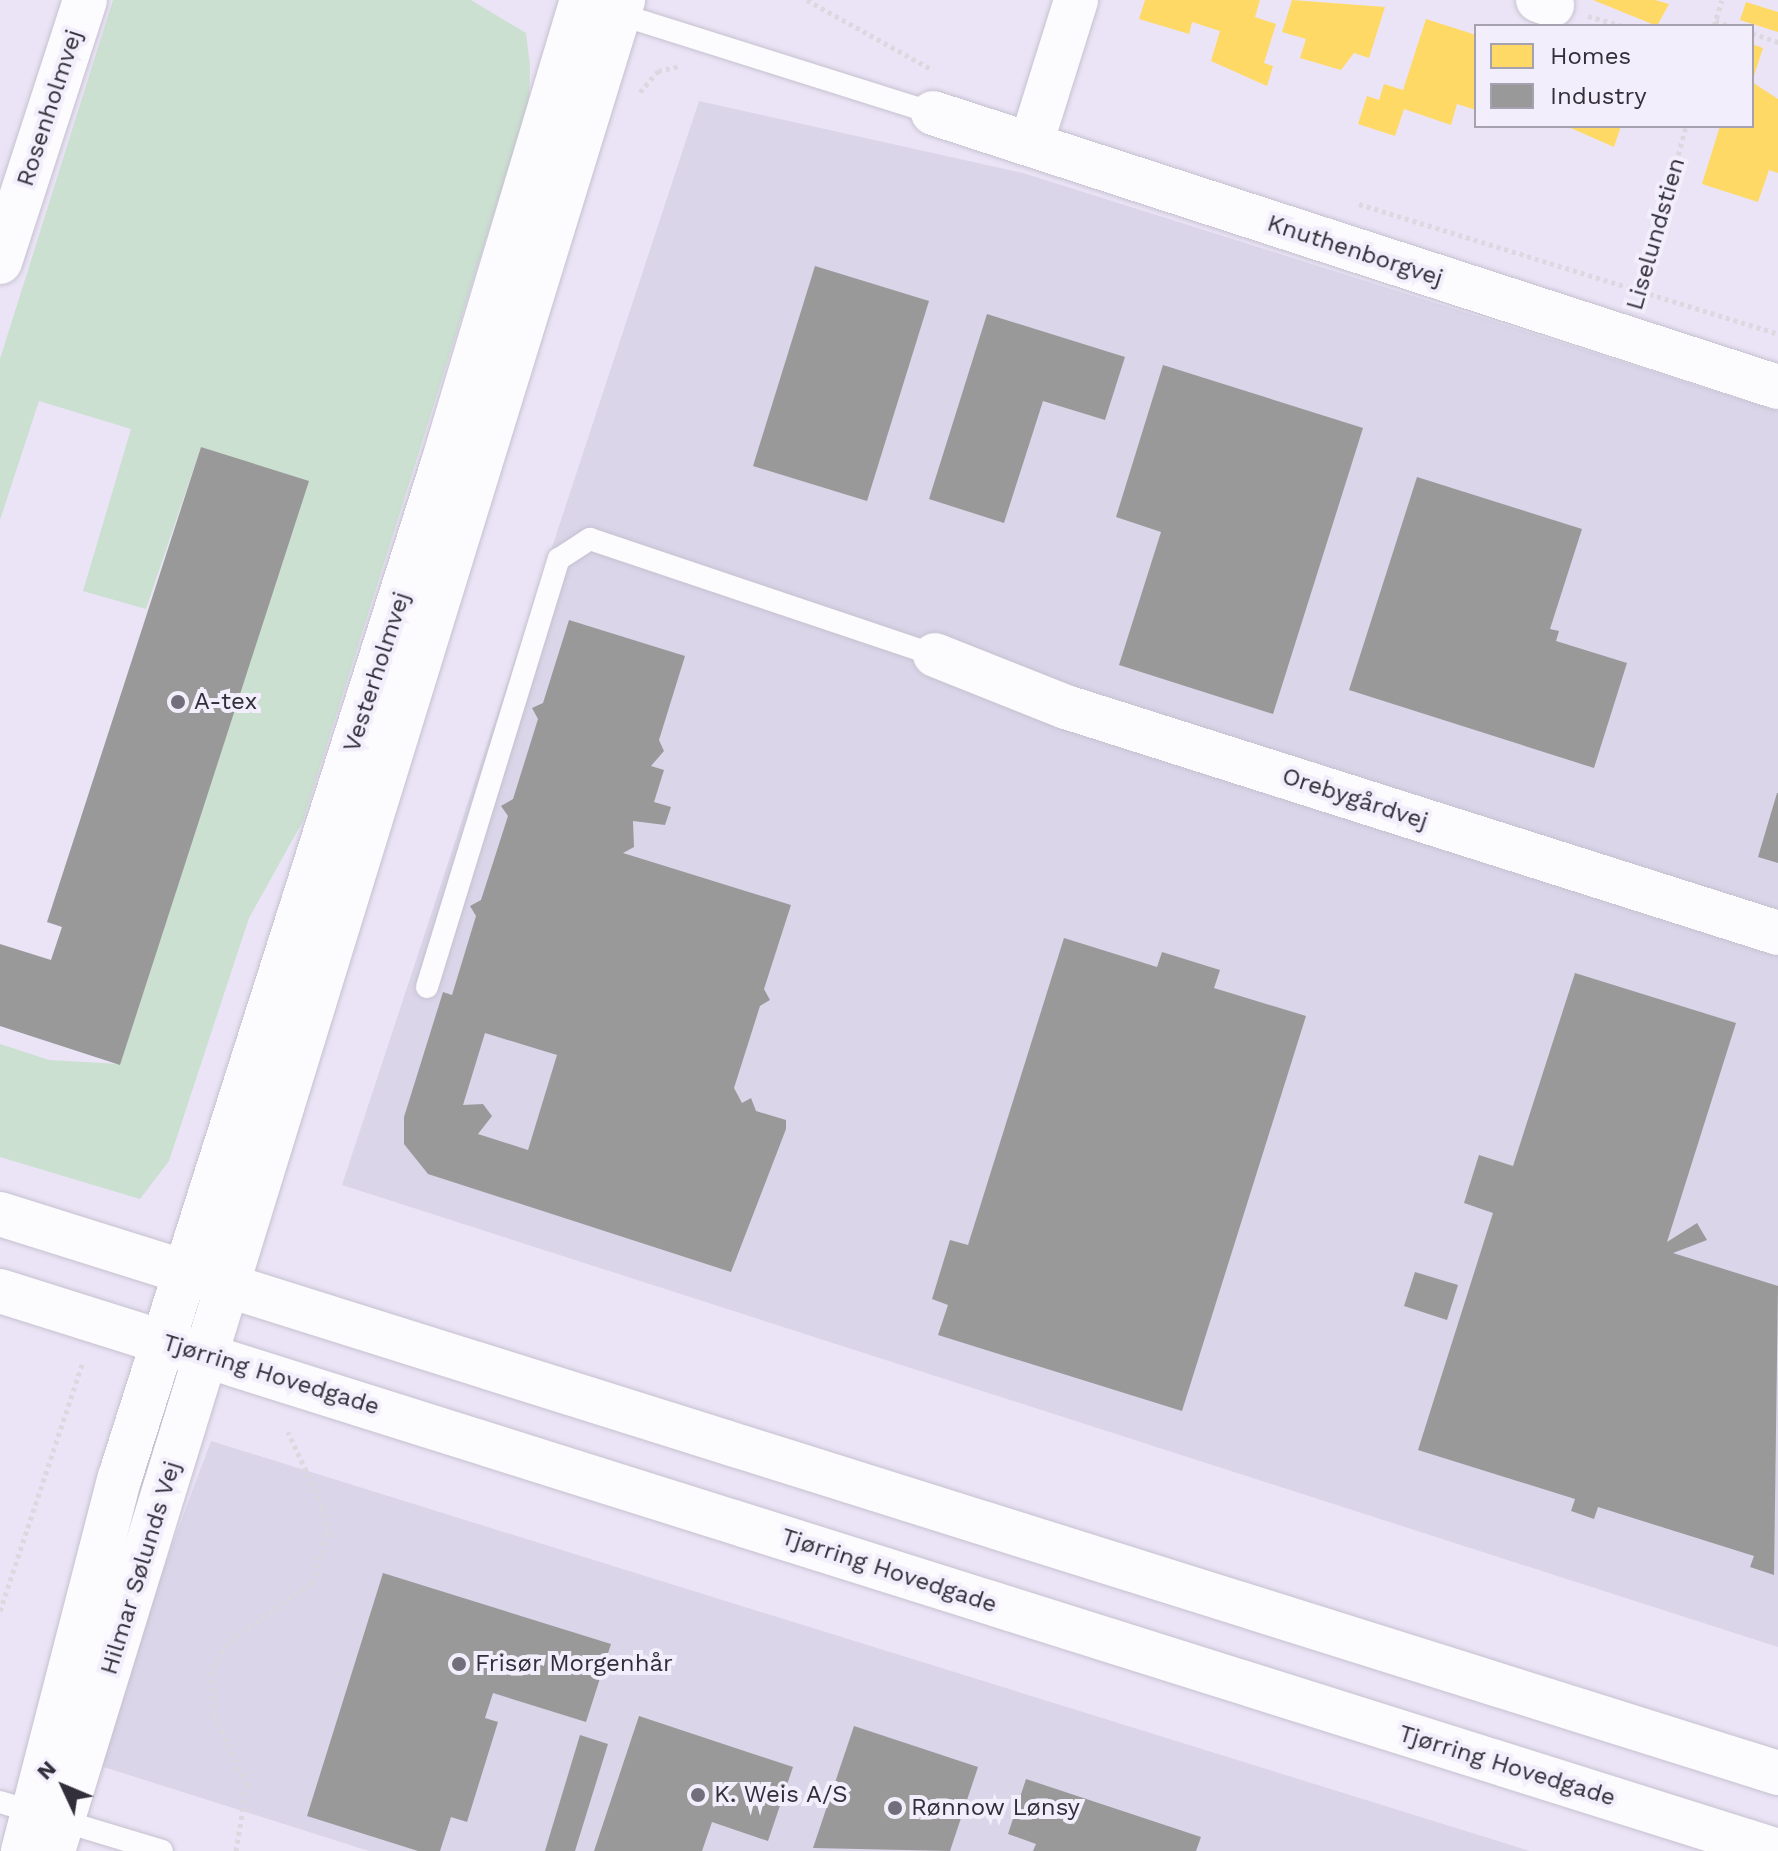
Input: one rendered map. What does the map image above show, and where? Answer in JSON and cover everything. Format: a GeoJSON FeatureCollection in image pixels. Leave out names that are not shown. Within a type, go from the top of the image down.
{"type":"FeatureCollection","features":[{"type":"Feature","properties":{"kind":"street","name":"Rosenholmvej"},"geometry":{"type":"LineString","coordinates":[[0,262],[85,0]]}},
{"type":"Feature","properties":{"kind":"street"},"geometry":{"type":"LineString","coordinates":[[1031,144],[1076,0]]}},
{"type":"Feature","properties":{"kind":"street","name":"Vesterholmvej"},"geometry":{"type":"LineString","coordinates":[[163,1341],[597,3]]}},
{"type":"Feature","properties":{"kind":"street","name":"Vesterholmvej"},"geometry":{"type":"LineString","coordinates":[[228,1285],[597,3]]}},
{"type":"Feature","properties":{"kind":"street","name":"Knuthenborgvej"},"geometry":{"type":"LineString","coordinates":[[938,93],[1031,144],[1625,341],[1778,387]]}},
{"type":"Feature","properties":{"kind":"street","name":"Orebygårdvej"},"geometry":{"type":"LineString","coordinates":[[935,655],[1066,707],[1778,933]]}},
{"type":"Feature","properties":{"kind":"street"},"geometry":{"type":"LineString","coordinates":[[0,1214],[1778,1773]]}},
{"type":"Feature","properties":{"kind":"street","name":"Hilmar Sølunds Vej"},"geometry":{"type":"LineString","coordinates":[[34,1828],[207,1354],[228,1285]]}},
{"type":"Feature","properties":{"kind":"street","name":"Tjørring Hovedgade"},"geometry":{"type":"LineString","coordinates":[[0,1291],[1778,1851]]}},
{"type":"Feature","properties":{"kind":"street","name":"Hilmar Sølunds Vej"},"geometry":{"type":"LineString","coordinates":[[34,1828],[163,1341]]}},
{"type":"Feature","properties":{"kind":"lane"},"geometry":{"type":"LineString","coordinates":[[597,3],[938,93]]}},
{"type":"Feature","properties":{"kind":"lane"},"geometry":{"type":"LineString","coordinates":[[427,987],[559,559],[590,539],[935,655]]}},
{"type":"Feature","properties":{"kind":"lane"},"geometry":{"type":"LineString","coordinates":[[34,1828],[162,1851]]}},
{"type":"Feature","properties":{"kind":"path"},"geometry":{"type":"LineString","coordinates":[[807,0],[938,93]]}},
{"type":"Feature","properties":{"kind":"path"},"geometry":{"type":"LineString","coordinates":[[1714,24],[1722,0]]}},
{"type":"Feature","properties":{"kind":"path"},"geometry":{"type":"LineString","coordinates":[[1754,34],[1778,42]]}},
{"type":"Feature","properties":{"kind":"path","name":"Liselundstien"},"geometry":{"type":"LineString","coordinates":[[1625,341],[1685,128]]}},
{"type":"Feature","properties":{"kind":"path"},"geometry":{"type":"LineString","coordinates":[[1342,199],[1778,334]]}},
{"type":"Feature","properties":{"kind":"path"},"geometry":{"type":"LineString","coordinates":[[0,1611],[83,1358],[110,1325]]}},
{"type":"Feature","properties":{"kind":"path"},"geometry":{"type":"LineString","coordinates":[[236,1851],[247,1784],[214,1715],[213,1667],[229,1641],[312,1583],[327,1534],[323,1507],[288,1432]]}},
{"type":"Feature","properties":{"kind":"shaded area"},"geometry":{"type":"Polygon","coordinates":[[[699,101],[1023,173],[1778,411],[1778,1647],[342,1185],[699,101]]]}},
{"type":"Feature","properties":{"kind":"shaded area"},"geometry":{"type":"Polygon","coordinates":[[[211,1441],[1530,1851],[369,1851],[91,1763],[211,1441]]]}},
{"type":"Feature","properties":{"kind":"green space"},"geometry":{"type":"Polygon","coordinates":[[[113,0],[471,0],[526,33],[530,65],[529,102],[303,821],[249,918],[169,1161],[140,1199],[0,1157],[0,1044],[49,1060],[120,1064],[308,482],[201,447],[146,609],[83,591],[131,429],[39,401],[0,520],[0,359],[113,0]]]}},
{"type":"Feature","properties":{"kind":"building: Homes"},"geometry":{"type":"Polygon","coordinates":[[[1145,0],[1260,0],[1255,17],[1276,24],[1264,63],[1273,66],[1267,86],[1211,61],[1220,31],[1192,22],[1189,34],[1139,19],[1145,0]]]}},
{"type":"Feature","properties":{"kind":"building: Homes"},"geometry":{"type":"Polygon","coordinates":[[[1292,0],[1385,7],[1369,58],[1354,53],[1341,70],[1300,58],[1306,39],[1282,32],[1292,0]]]}},
{"type":"Feature","properties":{"kind":"building: Homes"},"geometry":{"type":"Polygon","coordinates":[[[1593,0],[1655,0],[1669,4],[1658,24],[1593,0]]]}},
{"type":"Feature","properties":{"kind":"building: Homes"},"geometry":{"type":"Polygon","coordinates":[[[1746,2],[1778,12],[1778,32],[1754,24],[1740,20],[1746,2]]]}},
{"type":"Feature","properties":{"kind":"building: Homes"},"geometry":{"type":"Polygon","coordinates":[[[1426,19],[1474,34],[1474,109],[1457,104],[1451,125],[1404,109],[1395,136],[1358,124],[1367,96],[1379,100],[1384,84],[1403,90],[1426,19]]]}},
{"type":"Feature","properties":{"kind":"building: Homes"},"geometry":{"type":"Polygon","coordinates":[[[1754,45],[1763,48],[1754,76],[1754,45]]]}},
{"type":"Feature","properties":{"kind":"building: Homes"},"geometry":{"type":"Polygon","coordinates":[[[1754,83],[1778,99],[1778,173],[1769,170],[1758,202],[1702,184],[1719,128],[1754,128],[1754,83]]]}},
{"type":"Feature","properties":{"kind":"building: Homes"},"geometry":{"type":"Polygon","coordinates":[[[1571,128],[1620,128],[1614,147],[1571,128]]]}},
{"type":"Feature","properties":{"kind":"building: Industry"},"geometry":{"type":"Polygon","coordinates":[[[815,266],[929,301],[867,501],[753,466],[815,266]]]}},
{"type":"Feature","properties":{"kind":"building: Industry"},"geometry":{"type":"Polygon","coordinates":[[[987,314],[1125,357],[1105,420],[1043,401],[1004,523],[929,499],[987,314]]]}},
{"type":"Feature","properties":{"kind":"building: Industry"},"geometry":{"type":"Polygon","coordinates":[[[1163,365],[1363,428],[1273,714],[1119,665],[1161,532],[1116,517],[1163,365]]]}},
{"type":"Feature","properties":{"kind":"building: Industry","name":"A-tex"},"geometry":{"type":"Polygon","coordinates":[[[201,447],[309,481],[120,1065],[0,1026],[0,944],[51,960],[62,927],[47,922],[201,447]]]}},
{"type":"Feature","properties":{"kind":"building: Industry"},"geometry":{"type":"Polygon","coordinates":[[[1417,477],[1582,529],[1550,629],[1559,631],[1556,641],[1627,663],[1594,768],[1349,690],[1417,477]]]}},
{"type":"Feature","properties":{"kind":"building: Industry"},"geometry":{"type":"Polygon","coordinates":[[[569,620],[685,656],[659,740],[664,751],[651,766],[664,770],[654,802],[671,807],[665,825],[633,821],[634,847],[623,853],[791,905],[764,989],[770,1000],[760,1006],[734,1088],[742,1103],[751,1098],[756,1111],[786,1120],[786,1129],[731,1272],[428,1174],[404,1144],[404,1117],[443,992],[452,995],[476,916],[470,906],[481,900],[508,816],[501,806],[513,799],[538,719],[532,708],[543,703],[569,620]],[[485,1033],[463,1105],[483,1104],[492,1116],[478,1134],[528,1150],[557,1055],[485,1033]]]}},
{"type":"Feature","properties":{"kind":"building: Industry"},"geometry":{"type":"Polygon","coordinates":[[[1778,793],[1778,863],[1758,857],[1778,793]]]}},
{"type":"Feature","properties":{"kind":"building: Industry"},"geometry":{"type":"Polygon","coordinates":[[[1064,938],[1157,967],[1162,952],[1220,970],[1214,988],[1306,1016],[1182,1411],[938,1335],[948,1305],[932,1299],[950,1240],[968,1245],[1064,938]]]}},
{"type":"Feature","properties":{"kind":"building: Industry"},"geometry":{"type":"Polygon","coordinates":[[[1575,973],[1736,1023],[1667,1242],[1697,1223],[1707,1240],[1673,1253],[1778,1286],[1774,1575],[1750,1567],[1754,1556],[1598,1507],[1594,1519],[1571,1511],[1575,1499],[1418,1450],[1493,1213],[1464,1203],[1479,1155],[1513,1166],[1575,973]]]}},
{"type":"Feature","properties":{"kind":"building: Industry"},"geometry":{"type":"Polygon","coordinates":[[[1415,1272],[1458,1285],[1447,1320],[1404,1306],[1415,1272]]]}},
{"type":"Feature","properties":{"kind":"building: Industry"},"geometry":{"type":"Polygon","coordinates":[[[383,1573],[611,1644],[586,1722],[493,1693],[485,1718],[498,1722],[467,1822],[451,1817],[440,1851],[418,1851],[307,1816],[383,1573]]]}},
{"type":"Feature","properties":{"kind":"building: Industry","name":"K. Weis A/S"},"geometry":{"type":"Polygon","coordinates":[[[639,1716],[793,1767],[768,1841],[712,1822],[702,1851],[594,1851],[639,1716]]]}},
{"type":"Feature","properties":{"kind":"building: Industry","name":"Rønnow Lønsy"},"geometry":{"type":"Polygon","coordinates":[[[854,1726],[978,1767],[950,1851],[813,1848],[854,1726]]]}},
{"type":"Feature","properties":{"kind":"building: Industry"},"geometry":{"type":"Polygon","coordinates":[[[580,1735],[608,1744],[575,1851],[545,1851],[580,1735]]]}},
{"type":"Feature","properties":{"kind":"building: Industry"},"geometry":{"type":"Polygon","coordinates":[[[1026,1779],[1201,1837],[1196,1851],[1033,1851],[1036,1844],[1008,1834],[1026,1779]]]}},
{"type":"Feature","properties":{"kind":"place","name":"A-tex"},"geometry":{"type":"Point","coordinates":[178,702]}},
{"type":"Feature","properties":{"kind":"place","name":"Frisør Morgenhår"},"geometry":{"type":"Point","coordinates":[459,1664]}},
{"type":"Feature","properties":{"kind":"place","name":"K. Weis A/S"},"geometry":{"type":"Point","coordinates":[698,1795]}},
{"type":"Feature","properties":{"kind":"place","name":"Rønnow Lønsy"},"geometry":{"type":"Point","coordinates":[895,1808]}}]}
